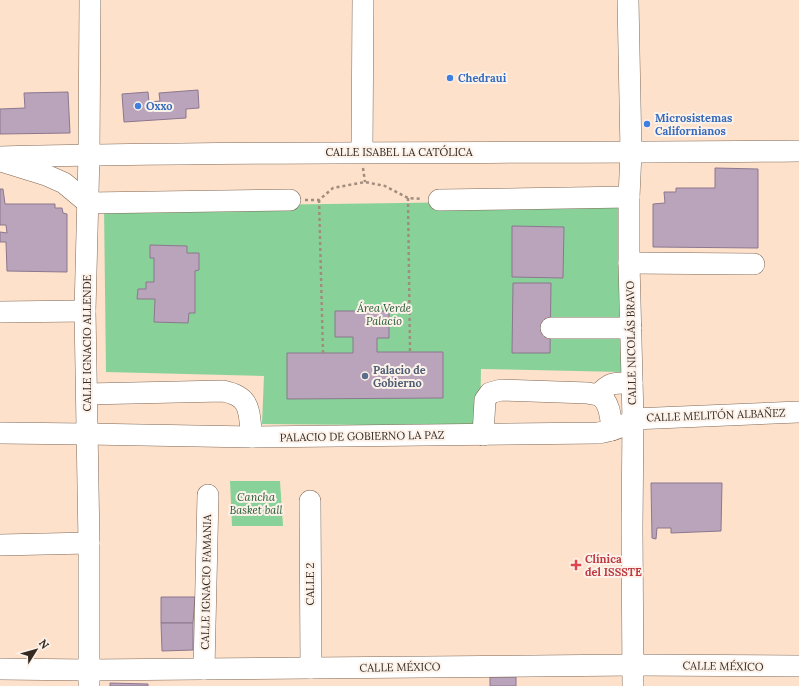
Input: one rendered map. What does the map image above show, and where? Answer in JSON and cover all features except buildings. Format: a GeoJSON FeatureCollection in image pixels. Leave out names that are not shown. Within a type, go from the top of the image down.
{"type":"FeatureCollection","features":[{"type":"Feature","properties":{"kind":"street","name":"CALLE IGNACIO ALLENDE"},"geometry":{"type":"LineString","coordinates":[[89,678],[89,543],[85,311],[89,154],[90,0]]}},
{"type":"Feature","properties":{"kind":"street"},"geometry":{"type":"LineString","coordinates":[[362,152],[363,0]]}},
{"type":"Feature","properties":{"kind":"street","name":"CALLE NICOLÁS BRAVO"},"geometry":{"type":"LineString","coordinates":[[628,0],[633,419],[633,686]]}},
{"type":"Feature","properties":{"kind":"street","name":"CALLE ISABEL LA CATÓLICA"},"geometry":{"type":"LineString","coordinates":[[0,157],[89,154],[799,151]]}},
{"type":"Feature","properties":{"kind":"street"},"geometry":{"type":"LineString","coordinates":[[0,161],[46,175],[64,183],[88,203],[290,200]]}},
{"type":"Feature","properties":{"kind":"street"},"geometry":{"type":"LineString","coordinates":[[439,200],[630,197]]}},
{"type":"Feature","properties":{"kind":"street"},"geometry":{"type":"LineString","coordinates":[[630,263],[754,264]]}},
{"type":"Feature","properties":{"kind":"street"},"geometry":{"type":"LineString","coordinates":[[0,312],[85,311]]}},
{"type":"Feature","properties":{"kind":"street"},"geometry":{"type":"LineString","coordinates":[[551,328],[631,328]]}},
{"type":"Feature","properties":{"kind":"street"},"geometry":{"type":"LineString","coordinates":[[598,395],[613,383],[632,383]]}},
{"type":"Feature","properties":{"kind":"street"},"geometry":{"type":"LineString","coordinates":[[483,435],[485,400],[490,393],[501,390],[588,393],[598,395],[605,401],[609,409],[612,430]]}},
{"type":"Feature","properties":{"kind":"street"},"geometry":{"type":"LineString","coordinates":[[87,394],[223,391],[235,393],[243,398],[247,406],[252,437]]}},
{"type":"Feature","properties":{"kind":"street","name":"CALLE MELITÓN ALBAÑEZ"},"geometry":{"type":"LineString","coordinates":[[633,419],[799,412]]}},
{"type":"Feature","properties":{"kind":"street","name":"PALACIO DE GOBIERNO LA PAZ"},"geometry":{"type":"LineString","coordinates":[[87,434],[252,437],[598,433],[626,425],[633,419]]}},
{"type":"Feature","properties":{"kind":"street"},"geometry":{"type":"LineString","coordinates":[[0,433],[87,434]]}},
{"type":"Feature","properties":{"kind":"street","name":"CALLE IGNACIO FAMANIA"},"geometry":{"type":"LineString","coordinates":[[204,669],[208,495]]}},
{"type":"Feature","properties":{"kind":"street","name":"CALLE 2"},"geometry":{"type":"LineString","coordinates":[[310,501],[311,668]]}},
{"type":"Feature","properties":{"kind":"street"},"geometry":{"type":"LineString","coordinates":[[0,545],[89,543]]}},
{"type":"Feature","properties":{"kind":"street","name":"CALLE MÉXICO"},"geometry":{"type":"LineString","coordinates":[[0,669],[89,678],[204,669],[633,665],[799,666]]}},
{"type":"Feature","properties":{"kind":"path"},"geometry":{"type":"LineString","coordinates":[[290,200],[318,200],[333,188],[365,182],[385,186],[408,198],[439,200]]}},
{"type":"Feature","properties":{"kind":"path"},"geometry":{"type":"LineString","coordinates":[[408,198],[410,352]]}},
{"type":"Feature","properties":{"kind":"path"},"geometry":{"type":"LineString","coordinates":[[318,200],[323,353]]}},
{"type":"Feature","properties":{"kind":"green space","name":"Área Verde Palacio"},"geometry":{"type":"Polygon","coordinates":[[[621,200],[622,372],[481,369],[480,426],[262,424],[264,376],[106,372],[104,207],[621,200]]]}},
{"type":"Feature","properties":{"kind":"green space","name":"Cancha Basket ball"},"geometry":{"type":"Polygon","coordinates":[[[230,481],[280,481],[283,526],[232,526],[230,481]]]}},
{"type":"Feature","properties":{"kind":"place","name":"Chedraui"},"geometry":{"type":"Point","coordinates":[450,78]}},
{"type":"Feature","properties":{"kind":"place","name":"Oxxo"},"geometry":{"type":"Point","coordinates":[138,106]}},
{"type":"Feature","properties":{"kind":"place","name":"Microsistemas Californianos"},"geometry":{"type":"Point","coordinates":[647,124]}},
{"type":"Feature","properties":{"kind":"place","name":"Palacio de Gobierno"},"geometry":{"type":"Point","coordinates":[365,376]}},
{"type":"Feature","properties":{"kind":"place","name":"Clínica del ISSSTE"},"geometry":{"type":"Point","coordinates":[576,565]}}]}
